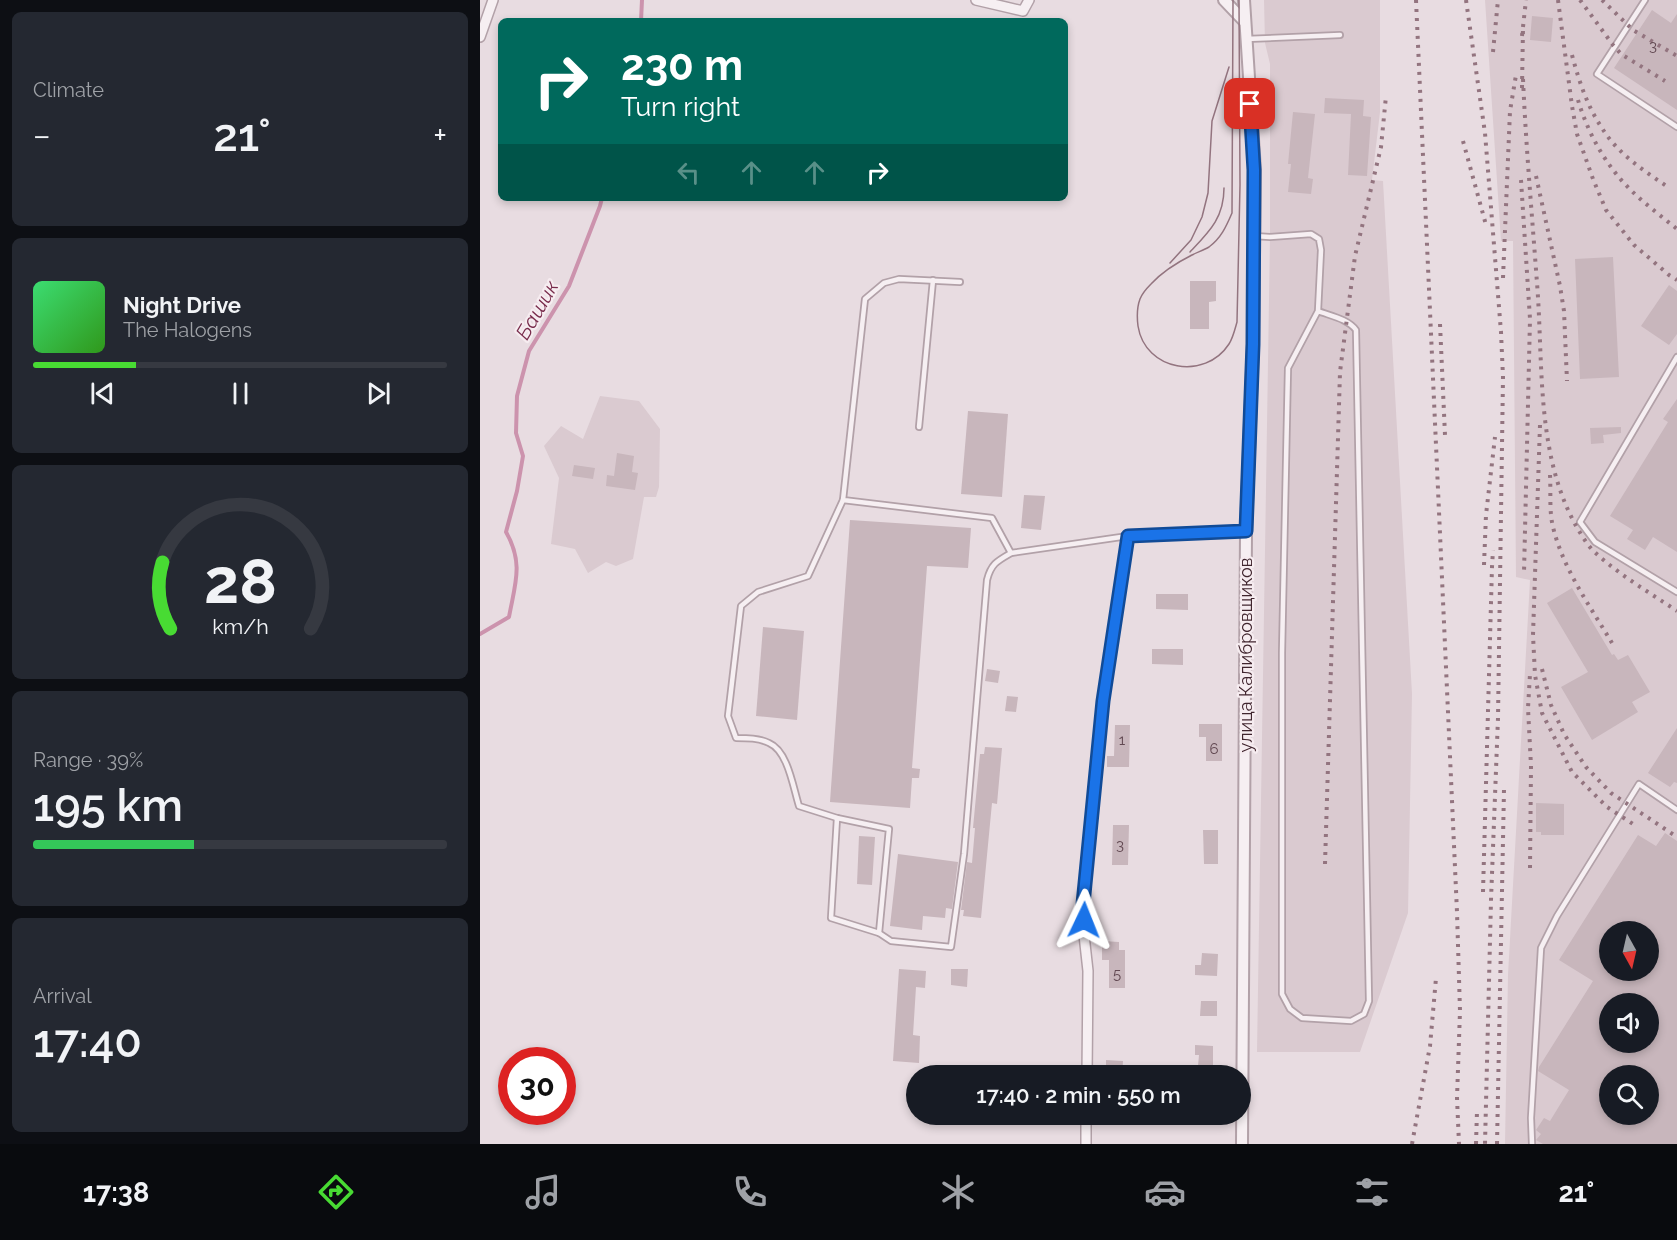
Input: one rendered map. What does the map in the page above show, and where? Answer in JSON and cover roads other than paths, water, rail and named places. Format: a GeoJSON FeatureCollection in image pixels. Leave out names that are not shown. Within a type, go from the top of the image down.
{"type":"FeatureCollection","features":[{"type":"Feature","properties":{"kind":"street"},"geometry":{"type":"LineString","coordinates":[[481,33],[493,0]]}},
{"type":"Feature","properties":{"kind":"street"},"geometry":{"type":"LineString","coordinates":[[976,0],[1023,11],[1029,0]]}},
{"type":"Feature","properties":{"kind":"street"},"geometry":{"type":"LineString","coordinates":[[1224,0],[1245,22]]}},
{"type":"Feature","properties":{"kind":"street","name":"улица Калибровщиков"},"geometry":{"type":"LineString","coordinates":[[1242,1144],[1246,531],[1253,344],[1254,236],[1254,170],[1244,0]]}},
{"type":"Feature","properties":{"kind":"street"},"geometry":{"type":"LineString","coordinates":[[1087,1065],[1088,971],[1083,904],[1103,701],[1128,536],[1246,531]]}},
{"type":"Feature","properties":{"kind":"street"},"geometry":{"type":"LineString","coordinates":[[1086,1125],[1086,1144]]}},
{"type":"Feature","properties":{"kind":"lane"},"geometry":{"type":"LineString","coordinates":[[1645,0],[1598,74],[1677,127]]}},
{"type":"Feature","properties":{"kind":"lane"},"geometry":{"type":"LineString","coordinates":[[1246,39],[1340,35]]}},
{"type":"Feature","properties":{"kind":"lane"},"geometry":{"type":"LineString","coordinates":[[1254,236],[1311,234],[1319,239],[1322,250],[1318,311],[1288,368],[1282,653],[1282,994],[1290,1009],[1302,1018],[1352,1021],[1364,1014],[1369,1001],[1356,330],[1346,321],[1318,311]]}},
{"type":"Feature","properties":{"kind":"lane"},"geometry":{"type":"LineString","coordinates":[[879,933],[889,830],[837,818],[799,806],[784,756],[771,743],[752,738],[736,738],[728,716],[741,606],[758,592],[808,576],[843,500],[865,299],[884,283],[899,279],[960,282]]}},
{"type":"Feature","properties":{"kind":"lane"},"geometry":{"type":"LineString","coordinates":[[919,427],[933,280]]}},
{"type":"Feature","properties":{"kind":"lane"},"geometry":{"type":"LineString","coordinates":[[1677,357],[1580,522],[1595,542],[1677,592]]}},
{"type":"Feature","properties":{"kind":"lane"},"geometry":{"type":"LineString","coordinates":[[843,500],[992,518],[1011,553]]}},
{"type":"Feature","properties":{"kind":"lane"},"geometry":{"type":"LineString","coordinates":[[837,818],[831,918],[879,933],[891,941],[951,947],[964,854],[987,580],[990,569],[998,560],[1011,553],[1128,536]]}},
{"type":"Feature","properties":{"kind":"lane"},"geometry":{"type":"LineString","coordinates":[[1532,1144],[1531,1118],[1541,948],[1557,916],[1639,784],[1677,810]]}},
{"type":"Feature","properties":{"kind":"waterway","name":"Башик"},"geometry":{"type":"LineString","coordinates":[[641,18],[642,0]]}},
{"type":"Feature","properties":{"kind":"waterway","name":"Башик"},"geometry":{"type":"LineString","coordinates":[[480,634],[509,617],[515,584],[515,554],[506,532],[523,456],[516,433],[517,396],[529,351],[569,286],[601,201]]}},
{"type":"Feature","properties":{"kind":"tram line"},"geometry":{"type":"LineString","coordinates":[[1233,0],[1232,213],[1223,232],[1213,244],[1175,264],[1160,275],[1143,293],[1138,305],[1138,326],[1143,341],[1152,353],[1177,366],[1206,363],[1218,356],[1229,344],[1237,322],[1240,185],[1239,0]]}},
{"type":"Feature","properties":{"kind":"tram line"},"geometry":{"type":"LineString","coordinates":[[1170,263],[1191,240],[1202,217],[1208,193],[1212,121],[1229,67]]}},
{"type":"Feature","properties":{"kind":"tram line"},"geometry":{"type":"LineString","coordinates":[[1190,252],[1214,224],[1221,208],[1224,188]]}},
{"type":"Feature","properties":{"kind":"railway"},"geometry":{"type":"LineString","coordinates":[[1416,0],[1457,912],[1460,1011],[1457,1098],[1459,1144]]}},
{"type":"Feature","properties":{"kind":"railway"},"geometry":{"type":"LineString","coordinates":[[1466,0],[1485,133],[1503,377],[1498,718],[1485,1144]]}},
{"type":"Feature","properties":{"kind":"railway"},"geometry":{"type":"LineString","coordinates":[[1493,52],[1498,0]]}},
{"type":"Feature","properties":{"kind":"railway"},"geometry":{"type":"LineString","coordinates":[[1522,36],[1526,0]]}},
{"type":"Feature","properties":{"kind":"railway"},"geometry":{"type":"LineString","coordinates":[[1558,0],[1577,134],[1606,210],[1634,245],[1677,280]]}},
{"type":"Feature","properties":{"kind":"railway"},"geometry":{"type":"LineString","coordinates":[[1580,0],[1621,54],[1665,81]]}},
{"type":"Feature","properties":{"kind":"railway"},"geometry":{"type":"LineString","coordinates":[[1602,0],[1633,30],[1677,56]]}},
{"type":"Feature","properties":{"kind":"railway"},"geometry":{"type":"LineString","coordinates":[[1522,88],[1523,28]]}},
{"type":"Feature","properties":{"kind":"railway"},"geometry":{"type":"LineString","coordinates":[[1572,55],[1588,102],[1608,137],[1632,161],[1668,187]]}},
{"type":"Feature","properties":{"kind":"railway"},"geometry":{"type":"LineString","coordinates":[[1503,278],[1510,111],[1516,75]]}},
{"type":"Feature","properties":{"kind":"railway"},"geometry":{"type":"LineString","coordinates":[[1523,79],[1545,419],[1550,453],[1559,486],[1571,517],[1589,546],[1623,575],[1677,611]]}},
{"type":"Feature","properties":{"kind":"railway"},"geometry":{"type":"LineString","coordinates":[[1325,864],[1340,372],[1355,256],[1381,147],[1386,96]]}},
{"type":"Feature","properties":{"kind":"railway"},"geometry":{"type":"LineString","coordinates":[[1578,100],[1593,137],[1614,171],[1636,195],[1677,229]]}},
{"type":"Feature","properties":{"kind":"railway"},"geometry":{"type":"LineString","coordinates":[[1463,141],[1486,225]]}},
{"type":"Feature","properties":{"kind":"railway"},"geometry":{"type":"LineString","coordinates":[[1536,176],[1564,311],[1567,381]]}},
{"type":"Feature","properties":{"kind":"railway"},"geometry":{"type":"LineString","coordinates":[[1521,180],[1530,319],[1524,573]]}},
{"type":"Feature","properties":{"kind":"railway"},"geometry":{"type":"LineString","coordinates":[[1440,324],[1445,435]]}},
{"type":"Feature","properties":{"kind":"railway"},"geometry":{"type":"LineString","coordinates":[[1540,425],[1533,635],[1535,675],[1542,713],[1572,772],[1607,807],[1633,824]]}},
{"type":"Feature","properties":{"kind":"railway"},"geometry":{"type":"LineString","coordinates":[[1484,565],[1486,515],[1495,437]]}},
{"type":"Feature","properties":{"kind":"railway"},"geometry":{"type":"LineString","coordinates":[[1550,475],[1551,515],[1563,558],[1612,643]]}},
{"type":"Feature","properties":{"kind":"railway"},"geometry":{"type":"LineString","coordinates":[[1483,892],[1493,550]]}},
{"type":"Feature","properties":{"kind":"railway"},"geometry":{"type":"LineString","coordinates":[[1542,669],[1551,705],[1564,734],[1586,767],[1611,793],[1677,837]]}},
{"type":"Feature","properties":{"kind":"railway"},"geometry":{"type":"LineString","coordinates":[[1530,674],[1528,708],[1531,766],[1530,868]]}},
{"type":"Feature","properties":{"kind":"railway"},"geometry":{"type":"LineString","coordinates":[[1497,1144],[1504,789]]}},
{"type":"Feature","properties":{"kind":"railway"},"geometry":{"type":"LineString","coordinates":[[1412,1144],[1430,1046],[1436,978]]}},
{"type":"Feature","properties":{"kind":"railway"},"geometry":{"type":"LineString","coordinates":[[1476,1144],[1477,1111]]}}]}
